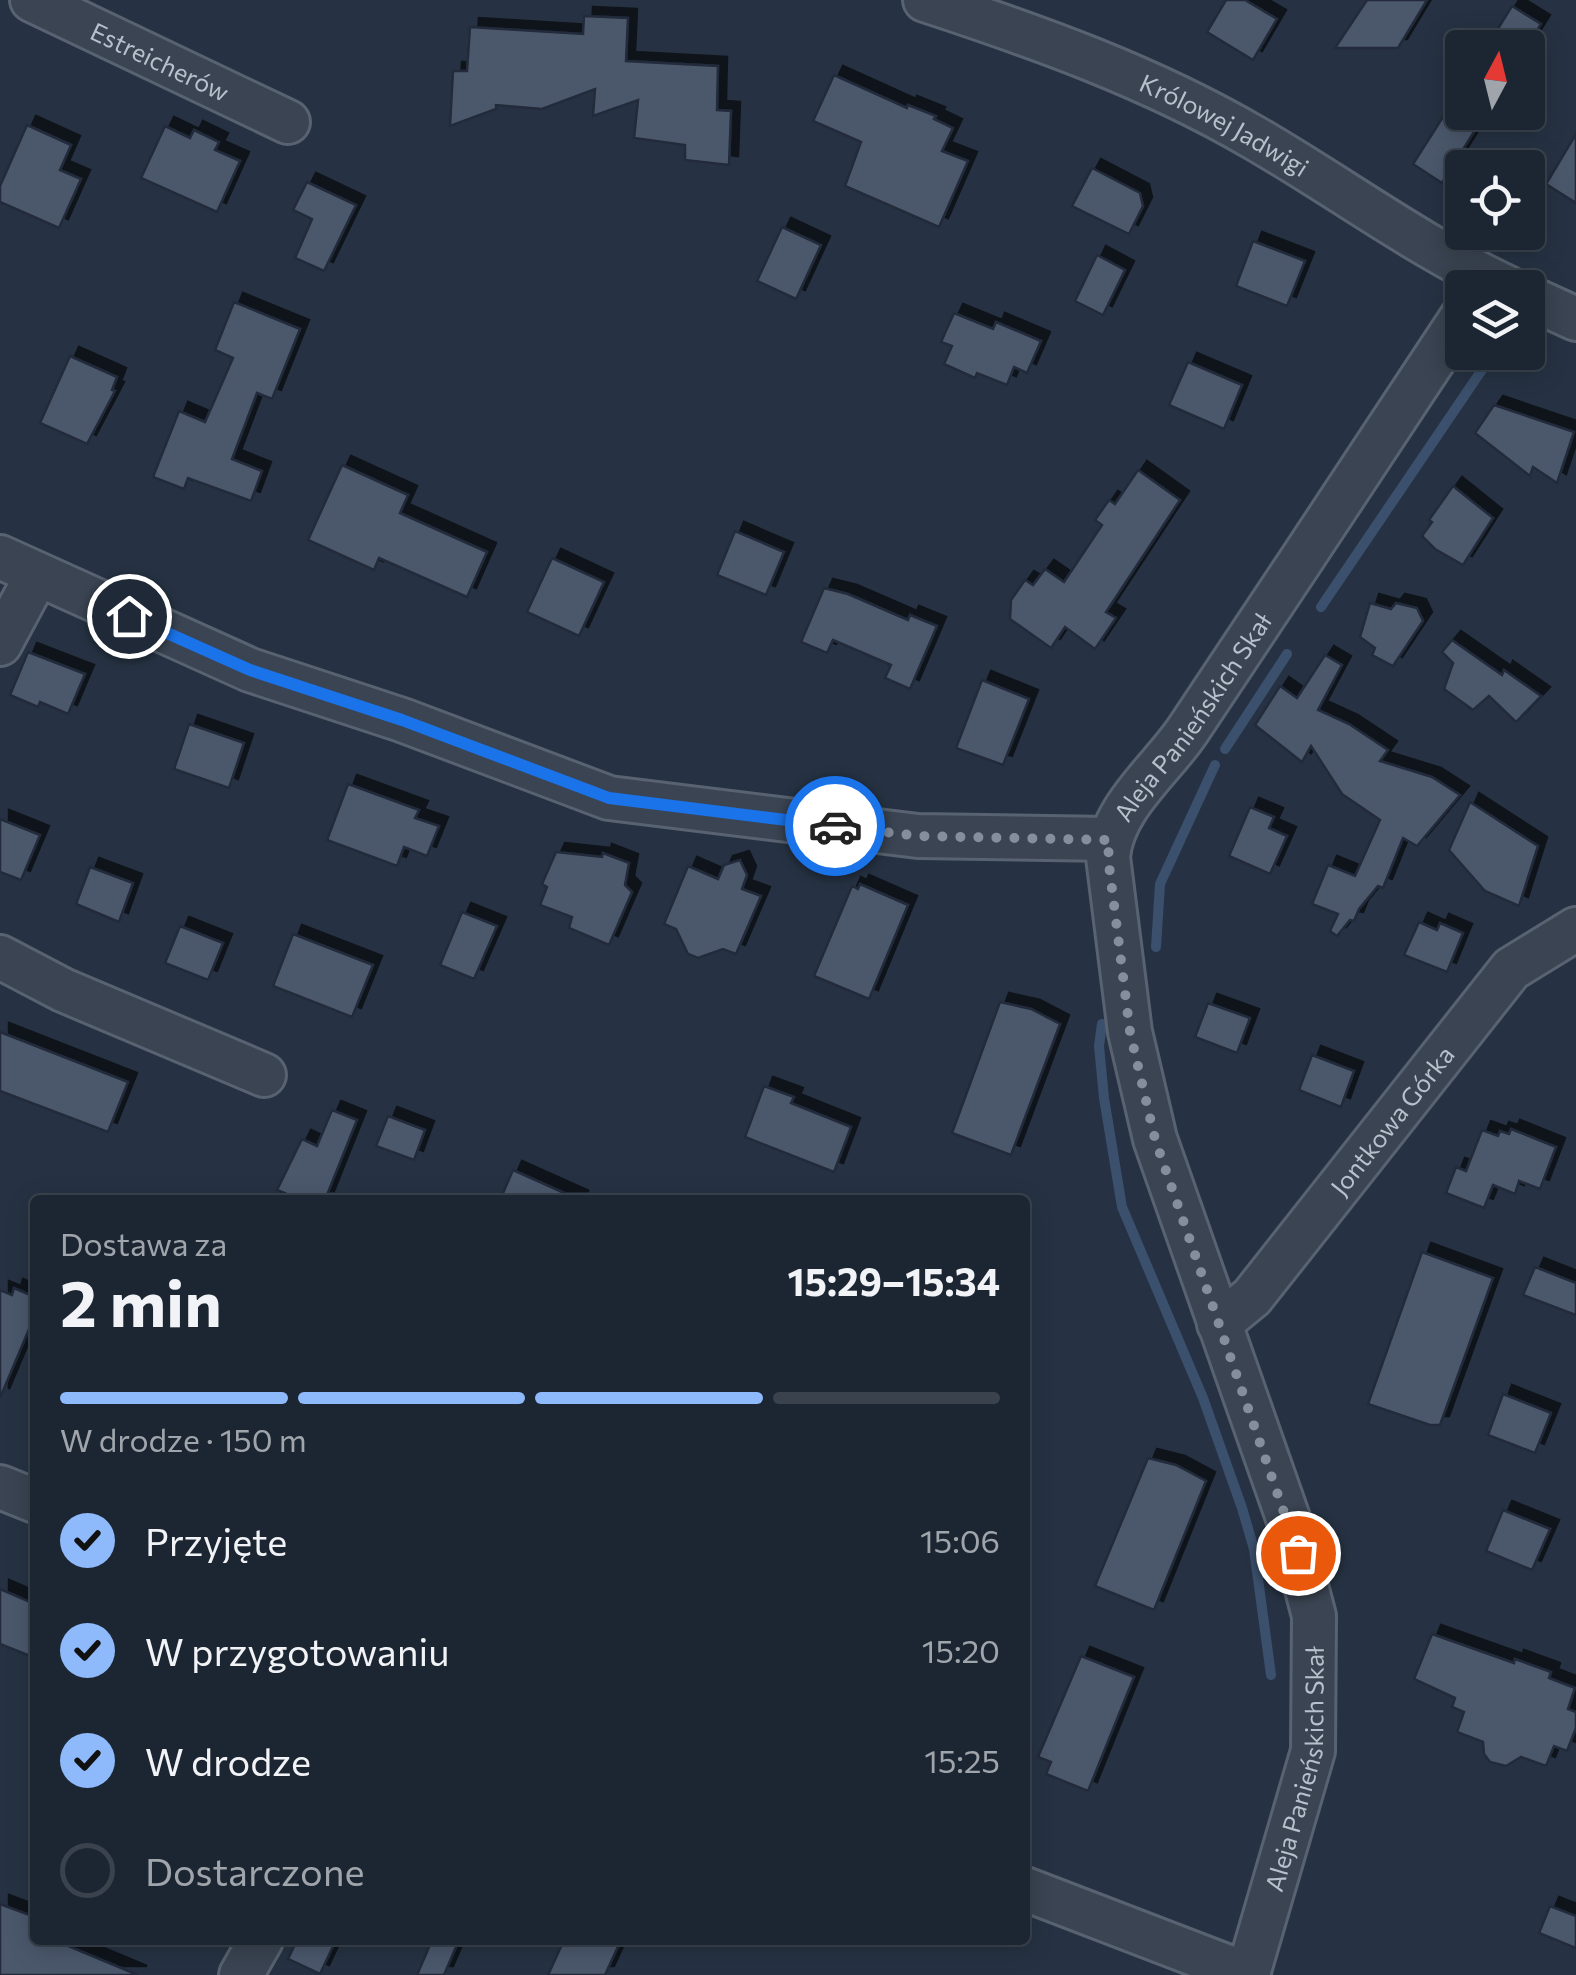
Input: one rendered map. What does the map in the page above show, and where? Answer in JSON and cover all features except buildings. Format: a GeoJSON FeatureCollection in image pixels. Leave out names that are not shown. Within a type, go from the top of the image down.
{"type":"FeatureCollection","features":[{"type":"Feature","properties":{"kind":"street","name":"Estreicherów"},"geometry":{"type":"LineString","coordinates":[[32,0],[288,122]]}},
{"type":"Feature","properties":{"kind":"street","name":"Królowej Jadwigi"},"geometry":{"type":"LineString","coordinates":[[925,0],[1031,34],[1196,107],[1252,136],[1470,270]]}},
{"type":"Feature","properties":{"kind":"street"},"geometry":{"type":"LineString","coordinates":[[1545,304],[1576,318]]}},
{"type":"Feature","properties":{"kind":"street","name":"Aleja Panieńskich Skał"},"geometry":{"type":"LineString","coordinates":[[1248,1975],[1313,1751],[1314,1616],[1289,1521],[1155,1139],[1128,1014],[1108,857],[1110,840],[1119,819],[1185,734],[1445,342]]}},
{"type":"Feature","properties":{"kind":"street"},"geometry":{"type":"LineString","coordinates":[[0,644],[18,566],[250,670],[402,720],[609,798],[918,836],[1110,840]]}},
{"type":"Feature","properties":{"kind":"street","name":"Jontkowa Górka"},"geometry":{"type":"LineString","coordinates":[[1219,1324],[1252,1296],[1511,969],[1576,929]]}},
{"type":"Feature","properties":{"kind":"street"},"geometry":{"type":"LineString","coordinates":[[0,957],[63,990],[264,1075]]}},
{"type":"Feature","properties":{"kind":"street"},"geometry":{"type":"LineString","coordinates":[[0,1487],[30,1499]]}},
{"type":"Feature","properties":{"kind":"street"},"geometry":{"type":"LineString","coordinates":[[1030,1891],[1248,1975]]}},
{"type":"Feature","properties":{"kind":"street"},"geometry":{"type":"LineString","coordinates":[[241,1975],[259,1945]]}},
{"type":"Feature","properties":{"kind":"waterway"},"geometry":{"type":"LineString","coordinates":[[1321,607],[1482,370]]}},
{"type":"Feature","properties":{"kind":"waterway"},"geometry":{"type":"LineString","coordinates":[[1225,749],[1287,654]]}},
{"type":"Feature","properties":{"kind":"waterway"},"geometry":{"type":"LineString","coordinates":[[1156,947],[1160,884],[1215,765]]}},
{"type":"Feature","properties":{"kind":"waterway"},"geometry":{"type":"LineString","coordinates":[[1102,1024],[1099,1046],[1104,1098],[1122,1207],[1203,1398],[1242,1508],[1254,1549],[1271,1675]]}},
{"type":"Feature","properties":{"kind":"way so far"},"geometry":{"type":"LineString","coordinates":[[835,826],[918,836],[1110,840],[1108,857],[1130,1032],[1155,1139],[1298,1553]]}},
{"type":"Feature","properties":{"kind":"route"},"geometry":{"type":"LineString","coordinates":[[129,616],[250,670],[402,720],[609,798],[835,826]]}}]}
